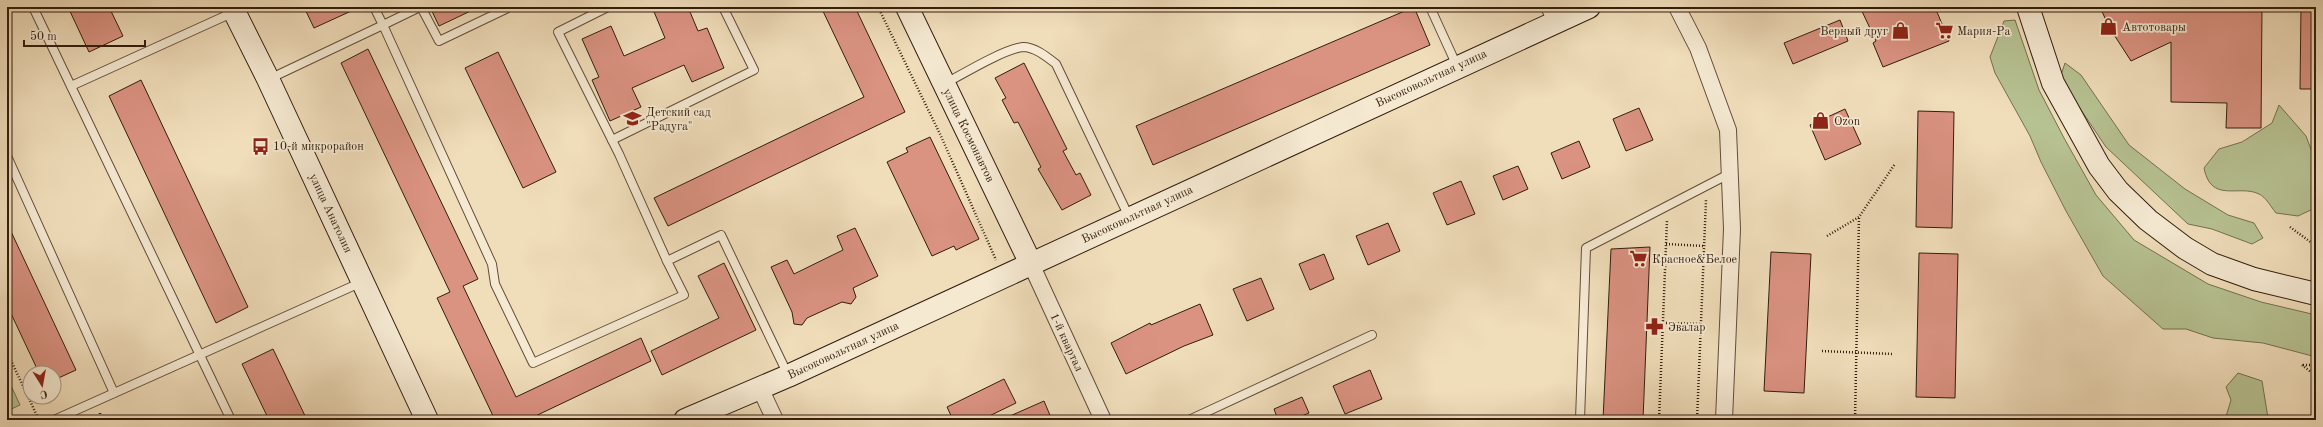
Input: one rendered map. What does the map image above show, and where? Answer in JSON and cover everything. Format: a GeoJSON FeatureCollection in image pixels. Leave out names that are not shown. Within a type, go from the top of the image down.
{"type":"FeatureCollection","features":[{"type":"Feature","properties":{"kind":"street","name":"улица Космонавтов"},"geometry":{"type":"LineString","coordinates":[[907,7],[1031,264]]}},
{"type":"Feature","properties":{"kind":"street","name":"Высоковольтная улица"},"geometry":{"type":"LineString","coordinates":[[685,420],[788,376],[1457,66],[1549,15],[1589,7]]}},
{"type":"Feature","properties":{"kind":"street"},"geometry":{"type":"LineString","coordinates":[[1677,7],[1698,48],[1728,130],[1731,173],[1732,229],[1724,420]]}},
{"type":"Feature","properties":{"kind":"street"},"geometry":{"type":"LineString","coordinates":[[2028,7],[2053,83],[2095,159],[2118,191],[2148,220],[2186,248],[2212,264],[2254,279],[2316,294]]}},
{"type":"Feature","properties":{"kind":"street","name":"улица Анатолия"},"geometry":{"type":"LineString","coordinates":[[233,9],[268,79],[427,420]]}},
{"type":"Feature","properties":{"kind":"street","name":"1-й квартал"},"geometry":{"type":"LineString","coordinates":[[1031,264],[1103,420]]}},
{"type":"Feature","properties":{"kind":"street"},"geometry":{"type":"LineString","coordinates":[[760,388],[774,420]]}},
{"type":"Feature","properties":{"kind":"lane"},"geometry":{"type":"LineString","coordinates":[[33,7],[231,420]]}},
{"type":"Feature","properties":{"kind":"lane"},"geometry":{"type":"LineString","coordinates":[[374,7],[492,264],[495,284],[533,363],[684,295],[612,140],[558,32],[608,7]]}},
{"type":"Feature","properties":{"kind":"lane"},"geometry":{"type":"LineString","coordinates":[[268,79],[421,7],[438,41],[506,9]]}},
{"type":"Feature","properties":{"kind":"lane"},"geometry":{"type":"LineString","coordinates":[[612,140],[754,70],[723,7]]}},
{"type":"Feature","properties":{"kind":"lane"},"geometry":{"type":"LineString","coordinates":[[1430,7],[1457,66]]}},
{"type":"Feature","properties":{"kind":"lane"},"geometry":{"type":"LineString","coordinates":[[71,86],[233,9]]}},
{"type":"Feature","properties":{"kind":"lane"},"geometry":{"type":"LineString","coordinates":[[944,84],[1005,53],[1024,47],[1042,53],[1056,64],[1129,218]]}},
{"type":"Feature","properties":{"kind":"lane"},"geometry":{"type":"LineString","coordinates":[[7,156],[114,393]]}},
{"type":"Feature","properties":{"kind":"lane"},"geometry":{"type":"LineString","coordinates":[[1580,420],[1586,248],[1731,173]]}},
{"type":"Feature","properties":{"kind":"lane"},"geometry":{"type":"LineString","coordinates":[[667,261],[721,235],[788,376]]}},
{"type":"Feature","properties":{"kind":"lane"},"geometry":{"type":"LineString","coordinates":[[54,420],[363,281]]}},
{"type":"Feature","properties":{"kind":"lane"},"geometry":{"type":"LineString","coordinates":[[1189,420],[1372,335]]}},
{"type":"Feature","properties":{"kind":"path"},"geometry":{"type":"LineString","coordinates":[[878,7],[940,134],[1004,276]]}},
{"type":"Feature","properties":{"kind":"path"},"geometry":{"type":"LineString","coordinates":[[1827,236],[1859,217],[1895,164]]}},
{"type":"Feature","properties":{"kind":"path"},"geometry":{"type":"LineString","coordinates":[[1698,420],[1706,186]]}},
{"type":"Feature","properties":{"kind":"path"},"geometry":{"type":"LineString","coordinates":[[1659,420],[1668,205]]}},
{"type":"Feature","properties":{"kind":"path"},"geometry":{"type":"LineString","coordinates":[[1855,420],[1859,217]]}},
{"type":"Feature","properties":{"kind":"path"},"geometry":{"type":"LineString","coordinates":[[2290,228],[2316,246]]}},
{"type":"Feature","properties":{"kind":"path"},"geometry":{"type":"LineString","coordinates":[[1666,244],[1704,246]]}},
{"type":"Feature","properties":{"kind":"path"},"geometry":{"type":"LineString","coordinates":[[1663,323],[1701,324]]}},
{"type":"Feature","properties":{"kind":"path"},"geometry":{"type":"LineString","coordinates":[[1822,351],[1892,354]]}},
{"type":"Feature","properties":{"kind":"path"},"geometry":{"type":"LineString","coordinates":[[7,352],[39,420]]}},
{"type":"Feature","properties":{"kind":"path"},"geometry":{"type":"LineString","coordinates":[[2316,365],[2302,365],[2316,376]]}},
{"type":"Feature","properties":{"kind":"green space"},"geometry":{"type":"Polygon","coordinates":[[[2015,20],[2039,90],[2064,138],[2096,195],[2134,240],[2208,284],[2261,302],[2316,315],[2316,357],[2263,343],[2213,338],[2186,329],[2163,329],[2103,276],[2066,211],[2041,162],[2030,136],[1995,73],[1990,57],[2004,21],[2015,20]]]}},
{"type":"Feature","properties":{"kind":"green space"},"geometry":{"type":"Polygon","coordinates":[[[2065,63],[2081,75],[2129,145],[2185,189],[2228,215],[2254,223],[2263,238],[2252,244],[2212,229],[2188,224],[2106,147],[2075,101],[2061,75],[2065,63]]]}},
{"type":"Feature","properties":{"kind":"green space"},"geometry":{"type":"Polygon","coordinates":[[[2279,105],[2306,136],[2315,160],[2315,208],[2298,216],[2276,213],[2262,195],[2251,191],[2227,191],[2213,186],[2208,179],[2204,168],[2219,149],[2242,142],[2272,123],[2279,105]]]}},
{"type":"Feature","properties":{"kind":"green space"},"geometry":{"type":"Polygon","coordinates":[[[2238,373],[2262,381],[2268,418],[2273,420],[2225,420],[2231,400],[2226,387],[2238,373]]]}},
{"type":"Feature","properties":{"kind":"green space"},"geometry":{"type":"Polygon","coordinates":[[[7,377],[20,405],[7,411],[7,377]]]}},
{"type":"Feature","properties":{"kind":"building"},"geometry":{"type":"Polygon","coordinates":[[[68,7],[109,7],[123,36],[89,52],[68,7]]]}},
{"type":"Feature","properties":{"kind":"building"},"geometry":{"type":"Polygon","coordinates":[[[304,7],[360,7],[314,28],[304,7]]]}},
{"type":"Feature","properties":{"kind":"building"},"geometry":{"type":"Polygon","coordinates":[[[430,7],[479,7],[439,26],[430,7]]]}},
{"type":"Feature","properties":{"kind":"building"},"geometry":{"type":"Polygon","coordinates":[[[652,7],[688,7],[698,31],[707,28],[724,68],[692,82],[684,65],[632,88],[641,107],[610,121],[592,80],[599,77],[582,39],[611,26],[624,56],[665,38],[652,7]]]}},
{"type":"Feature","properties":{"kind":"building"},"geometry":{"type":"Polygon","coordinates":[[[821,7],[855,7],[905,112],[668,226],[654,198],[864,97],[821,7]]]}},
{"type":"Feature","properties":{"kind":"building"},"geometry":{"type":"Polygon","coordinates":[[[1414,7],[1430,45],[1153,165],[1136,126],[1414,7]]]}},
{"type":"Feature","properties":{"kind":"building"},"geometry":{"type":"Polygon","coordinates":[[[1860,7],[1935,7],[1949,41],[1883,67],[1873,43],[1876,41],[1860,7]]]}},
{"type":"Feature","properties":{"kind":"building"},"geometry":{"type":"Polygon","coordinates":[[[2100,7],[2262,7],[2261,128],[2226,128],[2227,103],[2171,102],[2171,42],[2131,61],[2109,27],[2100,7]]]}},
{"type":"Feature","properties":{"kind":"building"},"geometry":{"type":"Polygon","coordinates":[[[2301,7],[2316,7],[2316,89],[2300,89],[2301,7]]]}},
{"type":"Feature","properties":{"kind":"building"},"geometry":{"type":"Polygon","coordinates":[[[1840,20],[1848,41],[1793,64],[1784,43],[1840,20]]]}},
{"type":"Feature","properties":{"kind":"building"},"geometry":{"type":"Polygon","coordinates":[[[368,49],[478,279],[463,286],[516,397],[641,338],[651,361],[527,420],[495,420],[437,298],[450,292],[341,63],[368,49]]]}},
{"type":"Feature","properties":{"kind":"building"},"geometry":{"type":"Polygon","coordinates":[[[498,52],[556,172],[523,188],[465,68],[498,52]]]}},
{"type":"Feature","properties":{"kind":"building"},"geometry":{"type":"Polygon","coordinates":[[[1024,63],[1067,149],[1063,151],[1076,175],[1080,173],[1091,195],[1062,210],[1038,169],[1041,167],[1018,122],[1014,123],[1002,100],[1006,98],[995,78],[1024,63]]]}},
{"type":"Feature","properties":{"kind":"building"},"geometry":{"type":"Polygon","coordinates":[[[141,80],[248,307],[216,323],[109,96],[141,80]]]}},
{"type":"Feature","properties":{"kind":"building"},"geometry":{"type":"Polygon","coordinates":[[[1639,108],[1653,140],[1626,151],[1613,119],[1639,108]]]}},
{"type":"Feature","properties":{"kind":"building"},"geometry":{"type":"Polygon","coordinates":[[[1845,109],[1861,144],[1825,160],[1810,125],[1845,109]]]}},
{"type":"Feature","properties":{"kind":"building"},"geometry":{"type":"Polygon","coordinates":[[[1918,111],[1954,112],[1952,228],[1916,227],[1918,111]]]}},
{"type":"Feature","properties":{"kind":"building"},"geometry":{"type":"Polygon","coordinates":[[[930,137],[979,239],[956,250],[954,246],[932,256],[887,162],[908,152],[906,148],[930,137]]]}},
{"type":"Feature","properties":{"kind":"building"},"geometry":{"type":"Polygon","coordinates":[[[1579,141],[1590,167],[1562,179],[1551,153],[1579,141]]]}},
{"type":"Feature","properties":{"kind":"building"},"geometry":{"type":"Polygon","coordinates":[[[1518,166],[1528,189],[1503,200],[1493,176],[1518,166]]]}},
{"type":"Feature","properties":{"kind":"building"},"geometry":{"type":"Polygon","coordinates":[[[1461,181],[1475,214],[1447,225],[1433,193],[1461,181]]]}},
{"type":"Feature","properties":{"kind":"building"},"geometry":{"type":"Polygon","coordinates":[[[7,223],[76,370],[62,376],[62,365],[35,365],[7,305],[7,223]]]}},
{"type":"Feature","properties":{"kind":"building"},"geometry":{"type":"Polygon","coordinates":[[[1388,223],[1400,251],[1368,265],[1356,236],[1388,223]]]}},
{"type":"Feature","properties":{"kind":"building"},"geometry":{"type":"Polygon","coordinates":[[[855,228],[878,276],[853,288],[856,297],[851,304],[842,302],[807,318],[802,325],[794,324],[792,312],[771,267],[787,260],[794,274],[843,250],[837,236],[855,228]]]}},
{"type":"Feature","properties":{"kind":"building"},"geometry":{"type":"Polygon","coordinates":[[[1650,247],[1643,420],[1603,420],[1611,249],[1650,247]]]}},
{"type":"Feature","properties":{"kind":"building"},"geometry":{"type":"Polygon","coordinates":[[[1771,252],[1811,254],[1804,393],[1764,391],[1771,252]]]}},
{"type":"Feature","properties":{"kind":"building"},"geometry":{"type":"Polygon","coordinates":[[[1919,253],[1958,254],[1955,398],[1916,397],[1919,253]]]}},
{"type":"Feature","properties":{"kind":"building"},"geometry":{"type":"Polygon","coordinates":[[[1324,254],[1334,279],[1310,290],[1299,264],[1324,254]]]}},
{"type":"Feature","properties":{"kind":"building"},"geometry":{"type":"Polygon","coordinates":[[[724,263],[756,330],[662,375],[651,351],[719,318],[698,276],[724,263]]]}},
{"type":"Feature","properties":{"kind":"building"},"geometry":{"type":"Polygon","coordinates":[[[1261,278],[1274,309],[1247,321],[1233,289],[1261,278]]]}},
{"type":"Feature","properties":{"kind":"building"},"geometry":{"type":"Polygon","coordinates":[[[1200,304],[1213,335],[1184,346],[1126,374],[1111,343],[1150,323],[1151,325],[1200,304]]]}},
{"type":"Feature","properties":{"kind":"building"},"geometry":{"type":"Polygon","coordinates":[[[273,349],[307,420],[269,420],[242,364],[273,349]]]}},
{"type":"Feature","properties":{"kind":"building"},"geometry":{"type":"Polygon","coordinates":[[[1370,370],[1382,399],[1345,414],[1333,386],[1370,370]]]}},
{"type":"Feature","properties":{"kind":"building"},"geometry":{"type":"Polygon","coordinates":[[[1004,379],[1016,403],[981,420],[953,420],[947,407],[1004,379]]]}},
{"type":"Feature","properties":{"kind":"building"},"geometry":{"type":"Polygon","coordinates":[[[1302,397],[1309,413],[1292,420],[1278,420],[1274,409],[1302,397]]]}},
{"type":"Feature","properties":{"kind":"building"},"geometry":{"type":"Polygon","coordinates":[[[1044,401],[1052,420],[1001,420],[1044,401]]]}},
{"type":"Feature","properties":{"kind":"place","name":"Автотовары"},"geometry":{"type":"Point","coordinates":[2109,27]}},
{"type":"Feature","properties":{"kind":"place","name":"Верный друг"},"geometry":{"type":"Point","coordinates":[1901,31]}},
{"type":"Feature","properties":{"kind":"place","name":"Мария-Ра"},"geometry":{"type":"Point","coordinates":[1944,31]}},
{"type":"Feature","properties":{"kind":"place","name":"Детский сад \"Радуга\""},"geometry":{"type":"Point","coordinates":[633,119]}},
{"type":"Feature","properties":{"kind":"place","name":"Ozon"},"geometry":{"type":"Point","coordinates":[1821,121]}},
{"type":"Feature","properties":{"kind":"place","name":"10-й микрорайон"},"geometry":{"type":"Point","coordinates":[260,146]}},
{"type":"Feature","properties":{"kind":"place","name":"Красное&Белое"},"geometry":{"type":"Point","coordinates":[1639,259]}},
{"type":"Feature","properties":{"kind":"place","name":"Эвалар"},"geometry":{"type":"Point","coordinates":[1655,327]}}]}
